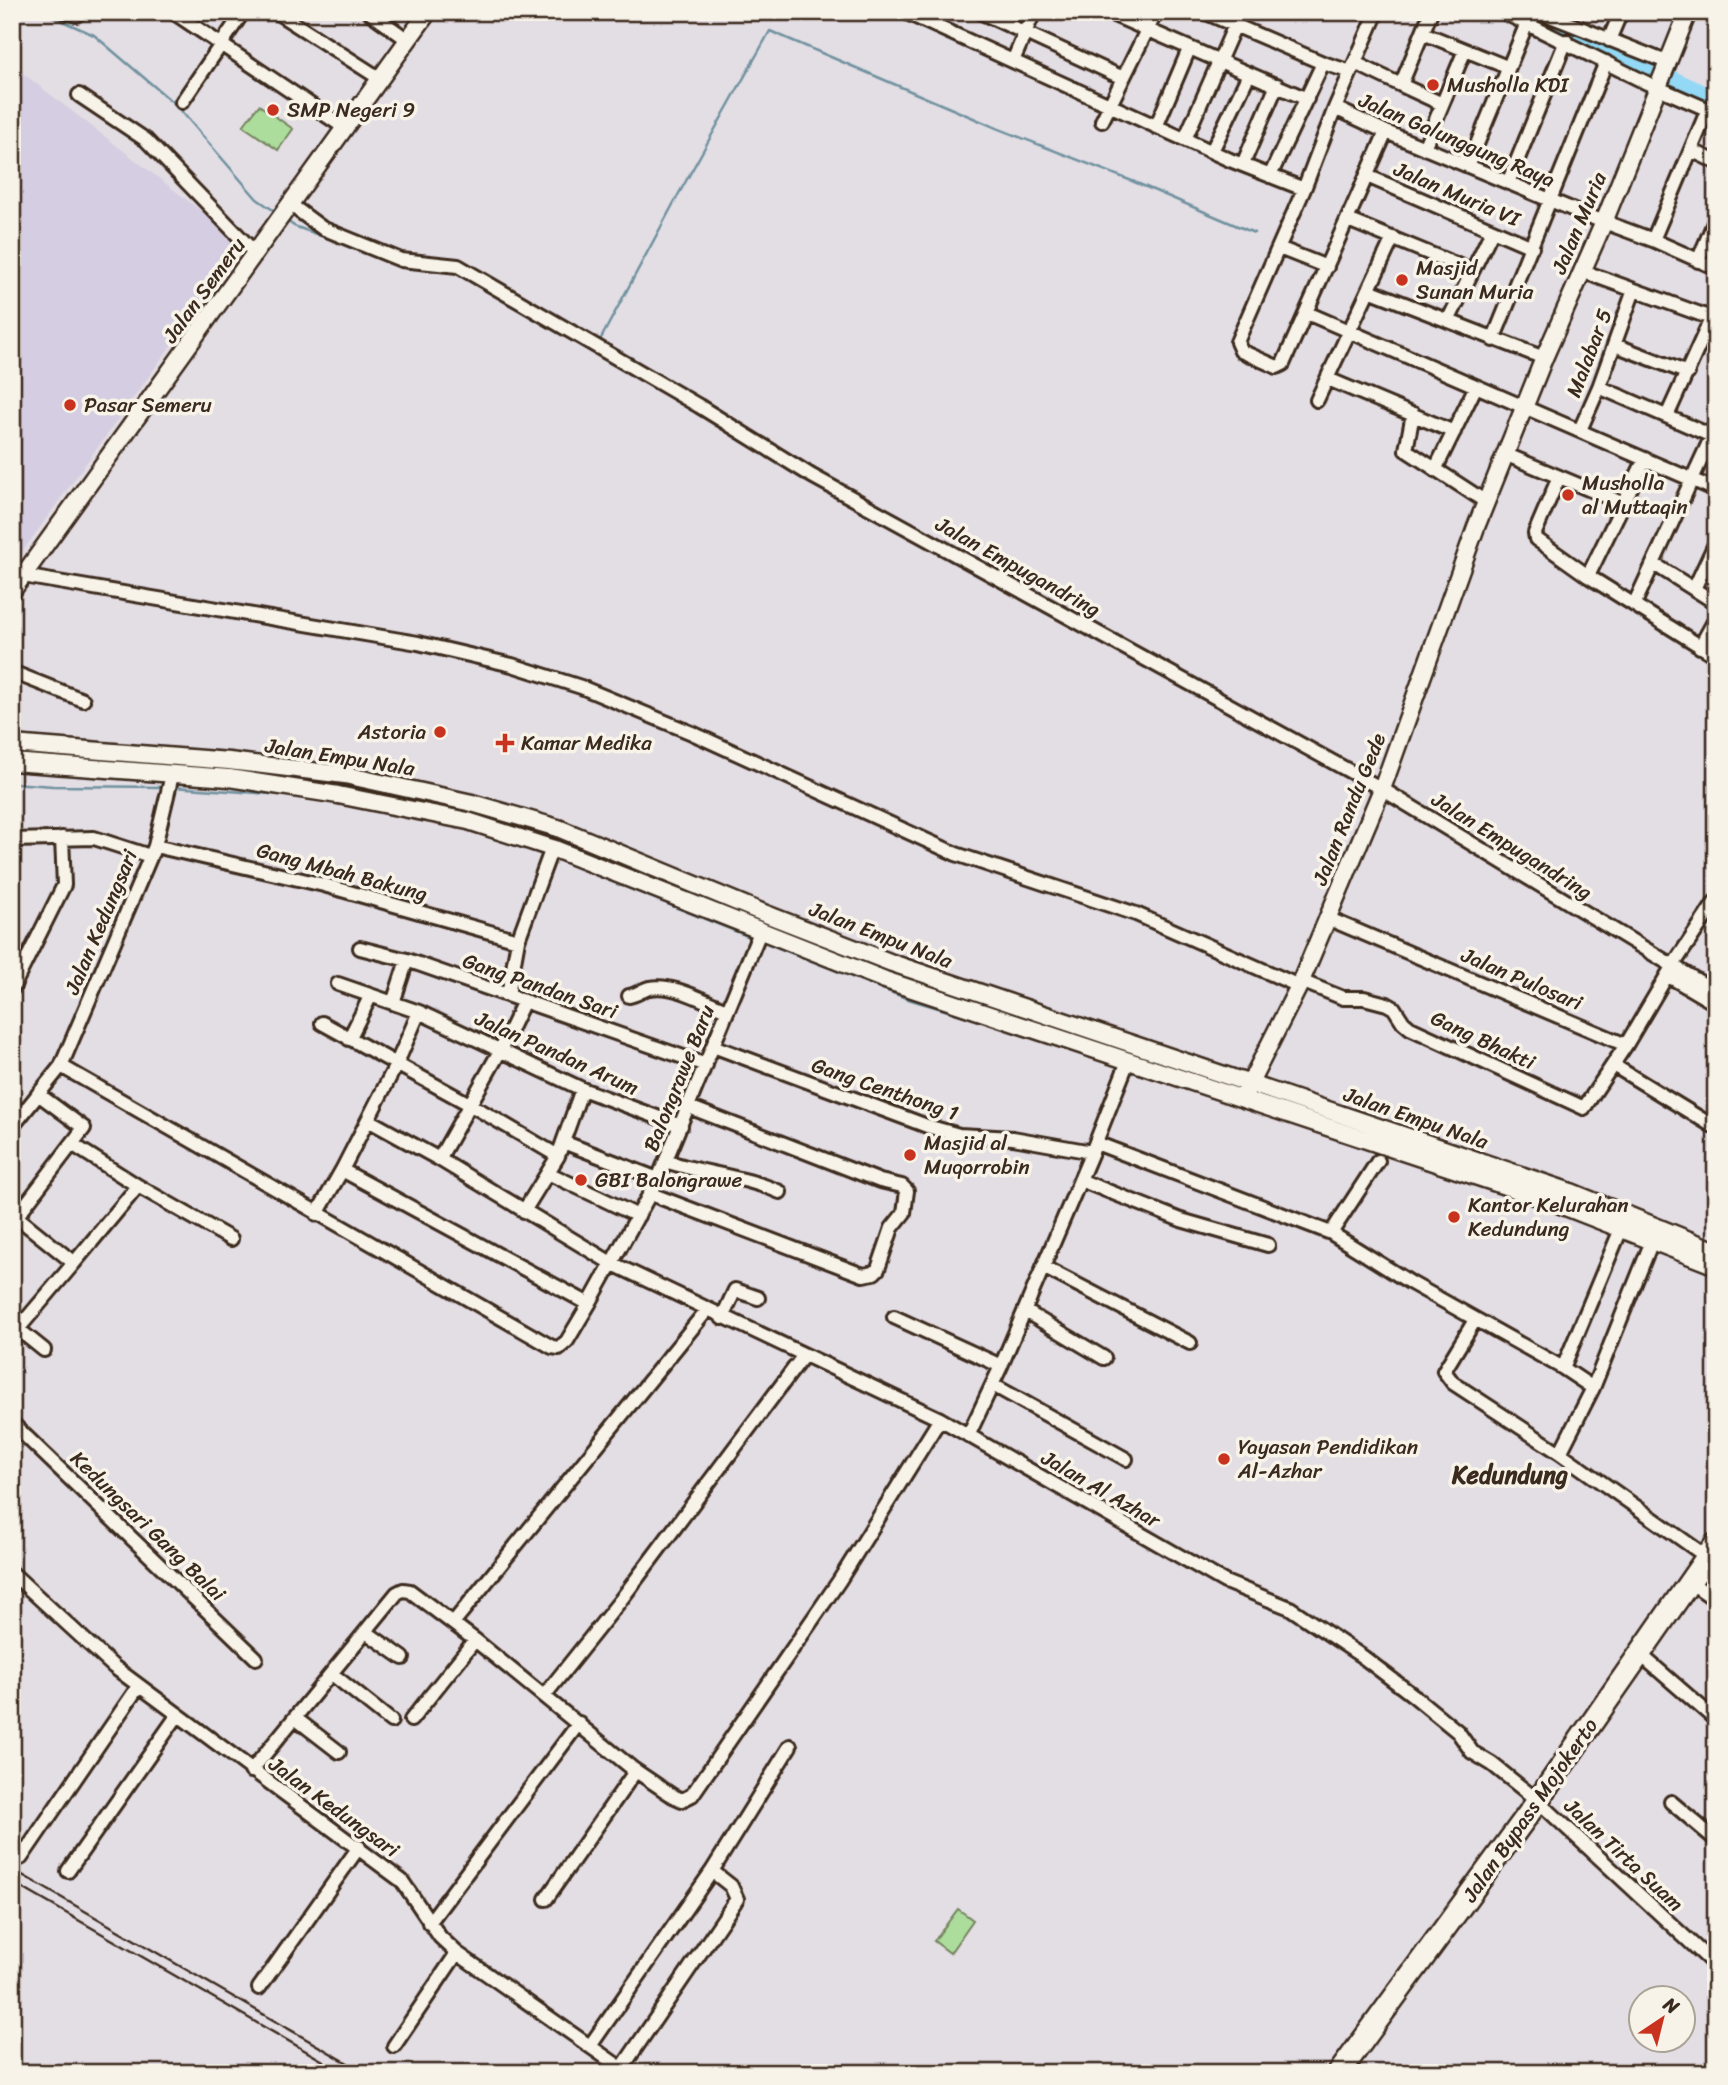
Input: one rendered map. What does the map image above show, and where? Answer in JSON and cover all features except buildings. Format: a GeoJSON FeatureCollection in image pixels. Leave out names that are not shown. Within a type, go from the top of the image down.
{"type":"FeatureCollection","features":[{"type":"Feature","properties":{"kind":"highway","name":"Jalan Bypass Mojokerto"},"geometry":{"type":"LineString","coordinates":[[1339,2073],[1538,1801],[1711,1550]]}},
{"type":"Feature","properties":{"kind":"main road","name":"Jalan Semeru"},"geometry":{"type":"LineString","coordinates":[[13,589],[428,12]]}},
{"type":"Feature","properties":{"kind":"main road","name":"Jalan Muria"},"geometry":{"type":"LineString","coordinates":[[1476,527],[1544,358],[1604,222],[1688,12]]}},
{"type":"Feature","properties":{"kind":"main road","name":"Jalan Randu Gede"},"geometry":{"type":"LineString","coordinates":[[1242,1100],[1300,984],[1380,794],[1476,527]]}},
{"type":"Feature","properties":{"kind":"main road","name":"Jalan Empu Nala"},"geometry":{"type":"LineString","coordinates":[[12,744],[229,761],[345,775],[472,803],[558,828],[766,914],[936,979],[1250,1083],[1716,1251]]}},
{"type":"Feature","properties":{"kind":"main road"},"geometry":{"type":"LineString","coordinates":[[229,761],[229,778]]}},
{"type":"Feature","properties":{"kind":"main road","name":"Jalan Empu Nala"},"geometry":{"type":"LineString","coordinates":[[14,767],[171,783],[229,778],[338,795],[468,821],[758,937],[1126,1066],[1552,1194]]}},
{"type":"Feature","properties":{"kind":"main road","name":"Jalan Empu Nala"},"geometry":{"type":"LineString","coordinates":[[1577,1203],[1619,1236],[1716,1266]]}},
{"type":"Feature","properties":{"kind":"street"},"geometry":{"type":"LineString","coordinates":[[173,12],[345,128]]}},
{"type":"Feature","properties":{"kind":"street"},"geometry":{"type":"LineString","coordinates":[[182,102],[243,12]]}},
{"type":"Feature","properties":{"kind":"street"},"geometry":{"type":"LineString","coordinates":[[276,12],[379,78]]}},
{"type":"Feature","properties":{"kind":"street"},"geometry":{"type":"LineString","coordinates":[[369,12],[408,40]]}},
{"type":"Feature","properties":{"kind":"street"},"geometry":{"type":"LineString","coordinates":[[905,12],[1156,127],[1304,189]]}},
{"type":"Feature","properties":{"kind":"street"},"geometry":{"type":"LineString","coordinates":[[980,12],[1123,78]]}},
{"type":"Feature","properties":{"kind":"street"},"geometry":{"type":"LineString","coordinates":[[1013,61],[1034,12]]}},
{"type":"Feature","properties":{"kind":"street"},"geometry":{"type":"LineString","coordinates":[[1107,12],[1307,99]]}},
{"type":"Feature","properties":{"kind":"street"},"geometry":{"type":"LineString","coordinates":[[1102,121],[1156,12]]}},
{"type":"Feature","properties":{"kind":"street"},"geometry":{"type":"LineString","coordinates":[[1204,12],[1323,63],[1353,68],[1401,85],[1442,104]]}},
{"type":"Feature","properties":{"kind":"street"},"geometry":{"type":"LineString","coordinates":[[1377,12],[1237,345],[1241,351],[1279,367],[1283,364],[1386,132]]}},
{"type":"Feature","properties":{"kind":"street"},"geometry":{"type":"LineString","coordinates":[[1401,85],[1431,12]]}},
{"type":"Feature","properties":{"kind":"street"},"geometry":{"type":"LineString","coordinates":[[1503,12],[1606,62],[1663,75]]}},
{"type":"Feature","properties":{"kind":"street"},"geometry":{"type":"LineString","coordinates":[[1540,12],[1609,40],[1712,111],[1691,150],[1653,240]]}},
{"type":"Feature","properties":{"kind":"street"},"geometry":{"type":"LineString","coordinates":[[1609,40],[1621,12]]}},
{"type":"Feature","properties":{"kind":"street"},"geometry":{"type":"LineString","coordinates":[[1468,166],[1527,23]]}},
{"type":"Feature","properties":{"kind":"street"},"geometry":{"type":"LineString","coordinates":[[1185,139],[1235,26]]}},
{"type":"Feature","properties":{"kind":"street"},"geometry":{"type":"LineString","coordinates":[[1423,33],[1507,67]]}},
{"type":"Feature","properties":{"kind":"street"},"geometry":{"type":"LineString","coordinates":[[1508,183],[1566,41]]}},
{"type":"Feature","properties":{"kind":"street"},"geometry":{"type":"LineString","coordinates":[[1156,127],[1189,49]]}},
{"type":"Feature","properties":{"kind":"street"},"geometry":{"type":"LineString","coordinates":[[1424,148],[1465,50]]}},
{"type":"Feature","properties":{"kind":"street"},"geometry":{"type":"LineString","coordinates":[[1493,340],[1606,62]]}},
{"type":"Feature","properties":{"kind":"street"},"geometry":{"type":"LineString","coordinates":[[1270,176],[1323,63]]}},
{"type":"Feature","properties":{"kind":"street"},"geometry":{"type":"LineString","coordinates":[[1212,151],[1249,74]]}},
{"type":"Feature","properties":{"kind":"street"},"geometry":{"type":"LineString","coordinates":[[1242,164],[1277,85]]}},
{"type":"Feature","properties":{"kind":"street"},"geometry":{"type":"LineString","coordinates":[[79,95],[146,140],[256,254]]}},
{"type":"Feature","properties":{"kind":"street","name":"Jalan Galunggung Raya"},"geometry":{"type":"LineString","coordinates":[[1335,108],[1424,148],[1716,268]]}},
{"type":"Feature","properties":{"kind":"street"},"geometry":{"type":"LineString","coordinates":[[1691,150],[1716,162]]}},
{"type":"Feature","properties":{"kind":"street","name":"Jalan Muria VI"},"geometry":{"type":"LineString","coordinates":[[1367,176],[1532,247]]}},
{"type":"Feature","properties":{"kind":"street","name":"Jalan Empugandring"},"geometry":{"type":"LineString","coordinates":[[287,210],[322,228],[401,260],[458,266],[699,406],[812,476],[1380,794],[1669,971],[1716,992]]}},
{"type":"Feature","properties":{"kind":"street"},"geometry":{"type":"LineString","coordinates":[[1698,261],[1716,218]]}},
{"type":"Feature","properties":{"kind":"street"},"geometry":{"type":"LineString","coordinates":[[1348,220],[1472,271]]}},
{"type":"Feature","properties":{"kind":"street"},"geometry":{"type":"LineString","coordinates":[[1448,321],[1492,231]]}},
{"type":"Feature","properties":{"kind":"street"},"geometry":{"type":"LineString","coordinates":[[1317,400],[1392,238]]}},
{"type":"Feature","properties":{"kind":"street"},"geometry":{"type":"LineString","coordinates":[[1279,248],[1327,267]]}},
{"type":"Feature","properties":{"kind":"street"},"geometry":{"type":"LineString","coordinates":[[1582,271],[1634,290],[1714,313],[1667,416]]}},
{"type":"Feature","properties":{"kind":"street"},"geometry":{"type":"LineString","coordinates":[[1369,290],[1544,358]]}},
{"type":"Feature","properties":{"kind":"street","name":"Malabar 5"},"geometry":{"type":"LineString","coordinates":[[1580,430],[1599,387],[1634,290]]}},
{"type":"Feature","properties":{"kind":"street"},"geometry":{"type":"LineString","coordinates":[[1307,313],[1716,490]]}},
{"type":"Feature","properties":{"kind":"street"},"geometry":{"type":"LineString","coordinates":[[1615,345],[1688,373]]}},
{"type":"Feature","properties":{"kind":"street"},"geometry":{"type":"LineString","coordinates":[[1328,379],[1454,432]]}},
{"type":"Feature","properties":{"kind":"street"},"geometry":{"type":"LineString","coordinates":[[1435,470],[1476,386]]}},
{"type":"Feature","properties":{"kind":"street"},"geometry":{"type":"LineString","coordinates":[[1599,387],[1667,416],[1714,431],[1634,606]]}},
{"type":"Feature","properties":{"kind":"street"},"geometry":{"type":"LineString","coordinates":[[1413,414],[1406,450],[1486,502]]}},
{"type":"Feature","properties":{"kind":"street"},"geometry":{"type":"LineString","coordinates":[[1507,455],[1624,504]]}},
{"type":"Feature","properties":{"kind":"street"},"geometry":{"type":"LineString","coordinates":[[1588,576],[1645,459]]}},
{"type":"Feature","properties":{"kind":"street"},"geometry":{"type":"LineString","coordinates":[[1559,477],[1535,533],[1536,539],[1634,606],[1716,656]]}},
{"type":"Feature","properties":{"kind":"street"},"geometry":{"type":"LineString","coordinates":[[1694,589],[1716,543]]}},
{"type":"Feature","properties":{"kind":"street"},"geometry":{"type":"LineString","coordinates":[[1654,564],[1716,603]]}},
{"type":"Feature","properties":{"kind":"street"},"geometry":{"type":"LineString","coordinates":[[23,576],[418,643],[470,654],[560,681],[692,733],[956,854],[1136,914],[1300,984]]}},
{"type":"Feature","properties":{"kind":"street"},"geometry":{"type":"LineString","coordinates":[[1700,647],[1716,618]]}},
{"type":"Feature","properties":{"kind":"street"},"geometry":{"type":"LineString","coordinates":[[12,673],[83,700]]}},
{"type":"Feature","properties":{"kind":"street","name":"Jalan Kedungsari"},"geometry":{"type":"LineString","coordinates":[[12,1127],[61,1066],[152,851],[171,783]]}},
{"type":"Feature","properties":{"kind":"street"},"geometry":{"type":"LineString","coordinates":[[12,989],[64,885],[62,838]]}},
{"type":"Feature","properties":{"kind":"street","name":"Gang Mbah Bakung"},"geometry":{"type":"LineString","coordinates":[[12,840],[94,838],[324,885],[518,940]]}},
{"type":"Feature","properties":{"kind":"street"},"geometry":{"type":"LineString","coordinates":[[508,995],[518,940],[551,854]]}},
{"type":"Feature","properties":{"kind":"street"},"geometry":{"type":"LineString","coordinates":[[1626,1045],[1669,971],[1716,901]]}},
{"type":"Feature","properties":{"kind":"street","name":"Jalan Pulosari"},"geometry":{"type":"LineString","coordinates":[[1327,918],[1626,1045]]}},
{"type":"Feature","properties":{"kind":"street","name":"Balongrawe Baru"},"geometry":{"type":"LineString","coordinates":[[317,1214],[552,1347],[559,1348],[567,1341],[651,1194],[758,937]]}},
{"type":"Feature","properties":{"kind":"street","name":"Gang Pandan Sari"},"geometry":{"type":"LineString","coordinates":[[360,948],[407,960],[706,1065]]}},
{"type":"Feature","properties":{"kind":"street"},"geometry":{"type":"LineString","coordinates":[[393,1003],[407,960]]}},
{"type":"Feature","properties":{"kind":"street"},"geometry":{"type":"LineString","coordinates":[[1669,971],[1716,1004]]}},
{"type":"Feature","properties":{"kind":"street","name":"Jalan Pandan Arum"},"geometry":{"type":"LineString","coordinates":[[338,984],[419,1012],[582,1089],[681,1126]]}},
{"type":"Feature","properties":{"kind":"street","name":"Gang Bhakti"},"geometry":{"type":"LineString","coordinates":[[1300,984],[1343,998],[1364,998],[1391,1006],[1410,1028],[1584,1108],[1626,1045]]}},
{"type":"Feature","properties":{"kind":"street"},"geometry":{"type":"LineString","coordinates":[[629,996],[650,988],[673,989],[727,1010]]}},
{"type":"Feature","properties":{"kind":"street"},"geometry":{"type":"LineString","coordinates":[[349,1039],[370,997]]}},
{"type":"Feature","properties":{"kind":"street"},"geometry":{"type":"LineString","coordinates":[[439,1159],[471,1105],[524,1001]]}},
{"type":"Feature","properties":{"kind":"street"},"geometry":{"type":"LineString","coordinates":[[61,1066],[317,1214],[397,1063],[419,1012]]}},
{"type":"Feature","properties":{"kind":"street"},"geometry":{"type":"LineString","coordinates":[[322,1023],[558,1156]]}},
{"type":"Feature","properties":{"kind":"street","name":"Gang Centhong 1"},"geometry":{"type":"LineString","coordinates":[[713,1046],[845,1097],[948,1132],[1094,1148],[1331,1233],[1594,1388]]}},
{"type":"Feature","properties":{"kind":"street"},"geometry":{"type":"LineString","coordinates":[[1614,1065],[1716,1129]]}},
{"type":"Feature","properties":{"kind":"street"},"geometry":{"type":"LineString","coordinates":[[969,1434],[1025,1311],[1126,1066]]}},
{"type":"Feature","properties":{"kind":"street"},"geometry":{"type":"LineString","coordinates":[[524,1212],[558,1156],[582,1089]]}},
{"type":"Feature","properties":{"kind":"street"},"geometry":{"type":"LineString","coordinates":[[38,1094],[84,1128],[15,1214],[74,1263]]}},
{"type":"Feature","properties":{"kind":"street"},"geometry":{"type":"LineString","coordinates":[[651,1194],[855,1273],[869,1275],[882,1263],[892,1228],[904,1213],[906,1189],[689,1107]]}},
{"type":"Feature","properties":{"kind":"street","name":"Jalan Al Azhar"},"geometry":{"type":"LineString","coordinates":[[368,1120],[439,1159],[611,1264],[940,1419],[1224,1582],[1290,1608],[1393,1679],[1458,1732],[1472,1752],[1492,1764],[1538,1801]]}},
{"type":"Feature","properties":{"kind":"street"},"geometry":{"type":"LineString","coordinates":[[563,1142],[658,1179]]}},
{"type":"Feature","properties":{"kind":"street"},"geometry":{"type":"LineString","coordinates":[[72,1144],[138,1186],[231,1239]]}},
{"type":"Feature","properties":{"kind":"street"},"geometry":{"type":"LineString","coordinates":[[666,1161],[697,1171],[759,1183],[780,1192]]}},
{"type":"Feature","properties":{"kind":"street"},"geometry":{"type":"LineString","coordinates":[[1331,1233],[1378,1161]]}},
{"type":"Feature","properties":{"kind":"street"},"geometry":{"type":"LineString","coordinates":[[342,1170],[589,1304]]}},
{"type":"Feature","properties":{"kind":"street"},"geometry":{"type":"LineString","coordinates":[[548,1173],[638,1216]]}},
{"type":"Feature","properties":{"kind":"street"},"geometry":{"type":"LineString","coordinates":[[1080,1180],[1181,1220],[1268,1245]]}},
{"type":"Feature","properties":{"kind":"street"},"geometry":{"type":"LineString","coordinates":[[44,1350],[15,1327],[74,1263],[138,1186]]}},
{"type":"Feature","properties":{"kind":"street"},"geometry":{"type":"LineString","coordinates":[[1563,1368],[1619,1236]]}},
{"type":"Feature","properties":{"kind":"street"},"geometry":{"type":"LineString","coordinates":[[1559,1453],[1594,1388],[1650,1247]]}},
{"type":"Feature","properties":{"kind":"street"},"geometry":{"type":"LineString","coordinates":[[1043,1267],[1190,1343]]}},
{"type":"Feature","properties":{"kind":"street"},"geometry":{"type":"LineString","coordinates":[[722,1318],[735,1290],[758,1298]]}},
{"type":"Feature","properties":{"kind":"street"},"geometry":{"type":"LineString","coordinates":[[453,1623],[707,1310]]}},
{"type":"Feature","properties":{"kind":"street"},"geometry":{"type":"LineString","coordinates":[[1025,1311],[1104,1358]]}},
{"type":"Feature","properties":{"kind":"street"},"geometry":{"type":"LineString","coordinates":[[894,1317],[1001,1366]]}},
{"type":"Feature","properties":{"kind":"street"},"geometry":{"type":"LineString","coordinates":[[1475,1320],[1444,1371],[1453,1383],[1711,1550]]}},
{"type":"Feature","properties":{"kind":"street"},"geometry":{"type":"LineString","coordinates":[[544,1696],[620,1601],[804,1355]]}},
{"type":"Feature","properties":{"kind":"street"},"geometry":{"type":"LineString","coordinates":[[993,1385],[1126,1459]]}},
{"type":"Feature","properties":{"kind":"street"},"geometry":{"type":"LineString","coordinates":[[251,1771],[397,1593],[403,1590],[410,1591],[475,1640],[633,1769],[673,1797],[682,1800],[692,1795],[839,1581],[940,1419]]}},
{"type":"Feature","properties":{"kind":"street","name":"Kedungsari Gang Balai"},"geometry":{"type":"LineString","coordinates":[[12,1423],[256,1658]]}},
{"type":"Feature","properties":{"kind":"street","name":"Jalan Kedungsari"},"geometry":{"type":"LineString","coordinates":[[12,1573],[93,1650],[138,1687],[402,1881],[429,1923],[457,1953],[625,2071]]}},
{"type":"Feature","properties":{"kind":"street"},"geometry":{"type":"LineString","coordinates":[[1690,1582],[1716,1600]]}},
{"type":"Feature","properties":{"kind":"street"},"geometry":{"type":"LineString","coordinates":[[366,1632],[403,1658]]}},
{"type":"Feature","properties":{"kind":"street"},"geometry":{"type":"LineString","coordinates":[[411,1720],[475,1640]]}},
{"type":"Feature","properties":{"kind":"street"},"geometry":{"type":"LineString","coordinates":[[1640,1654],[1716,1720]]}},
{"type":"Feature","properties":{"kind":"street"},"geometry":{"type":"LineString","coordinates":[[332,1674],[391,1721]]}},
{"type":"Feature","properties":{"kind":"street"},"geometry":{"type":"LineString","coordinates":[[21,1858],[138,1687]]}},
{"type":"Feature","properties":{"kind":"street"},"geometry":{"type":"LineString","coordinates":[[68,1871],[177,1716]]}},
{"type":"Feature","properties":{"kind":"street"},"geometry":{"type":"LineString","coordinates":[[295,1718],[339,1752]]}},
{"type":"Feature","properties":{"kind":"street"},"geometry":{"type":"LineString","coordinates":[[429,1923],[579,1723]]}},
{"type":"Feature","properties":{"kind":"street"},"geometry":{"type":"LineString","coordinates":[[590,2046],[712,1871],[790,1746]]}},
{"type":"Feature","properties":{"kind":"street"},"geometry":{"type":"LineString","coordinates":[[546,1899],[632,1776],[633,1769]]}},
{"type":"Feature","properties":{"kind":"street","name":"Jalan Tirta Suam"},"geometry":{"type":"LineString","coordinates":[[1538,1801],[1716,1966]]}},
{"type":"Feature","properties":{"kind":"street"},"geometry":{"type":"LineString","coordinates":[[1671,1802],[1716,1840]]}},
{"type":"Feature","properties":{"kind":"street"},"geometry":{"type":"LineString","coordinates":[[259,1988],[359,1847]]}},
{"type":"Feature","properties":{"kind":"street"},"geometry":{"type":"LineString","coordinates":[[625,2071],[737,1899],[731,1885],[712,1871]]}},
{"type":"Feature","properties":{"kind":"street"},"geometry":{"type":"LineString","coordinates":[[394,2046],[457,1953]]}},
{"type":"Feature","properties":{"kind":"shaded area","name":"Pasar Semeru"},"geometry":{"type":"Polygon","coordinates":[[[12,65],[244,244],[12,566],[12,65]]]}},
{"type":"Feature","properties":{"kind":"green space"},"geometry":{"type":"Polygon","coordinates":[[[259,105],[293,129],[278,150],[243,126],[259,105]]]}},
{"type":"Feature","properties":{"kind":"green space"},"geometry":{"type":"Polygon","coordinates":[[[958,1909],[973,1920],[950,1953],[934,1941],[958,1909]]]}},
{"type":"Feature","properties":{"kind":"waterway"},"geometry":{"type":"LineString","coordinates":[[42,12],[94,35],[176,105],[257,199],[276,212]]}},
{"type":"Feature","properties":{"kind":"waterway"},"geometry":{"type":"LineString","coordinates":[[1524,12],[1716,100]]}},
{"type":"Feature","properties":{"kind":"waterway"},"geometry":{"type":"LineString","coordinates":[[598,344],[770,31],[999,129],[1254,233]]}},
{"type":"Feature","properties":{"kind":"waterway"},"geometry":{"type":"LineString","coordinates":[[287,221],[365,252]]}},
{"type":"Feature","properties":{"kind":"waterway"},"geometry":{"type":"LineString","coordinates":[[449,271],[466,277]]}},
{"type":"Feature","properties":{"kind":"waterway"},"geometry":{"type":"LineString","coordinates":[[562,333],[594,353]]}},
{"type":"Feature","properties":{"kind":"waterway"},"geometry":{"type":"LineString","coordinates":[[12,783],[166,787]]}},
{"type":"Feature","properties":{"kind":"waterway"},"geometry":{"type":"LineString","coordinates":[[173,787],[285,795]]}},
{"type":"Feature","properties":{"kind":"waterway"},"geometry":{"type":"LineString","coordinates":[[319,800],[408,817]]}},
{"type":"Feature","properties":{"kind":"waterway"},"geometry":{"type":"LineString","coordinates":[[460,827],[546,856]]}},
{"type":"Feature","properties":{"kind":"waterway"},"geometry":{"type":"LineString","coordinates":[[553,858],[755,939]]}},
{"type":"Feature","properties":{"kind":"waterway"},"geometry":{"type":"LineString","coordinates":[[761,941],[908,999],[1008,1029]]}},
{"type":"Feature","properties":{"kind":"railway"},"geometry":{"type":"LineString","coordinates":[[12,1869],[365,2073]]}},
{"type":"Feature","properties":{"kind":"railway"},"geometry":{"type":"LineString","coordinates":[[12,1882],[325,2062]]}},
{"type":"Feature","properties":{"kind":"place","name":"Musholla KDI"},"geometry":{"type":"Point","coordinates":[1433,85]}},
{"type":"Feature","properties":{"kind":"place","name":"SMP Negeri 9"},"geometry":{"type":"Point","coordinates":[273,110]}},
{"type":"Feature","properties":{"kind":"place","name":"Masjid Sunan Muria"},"geometry":{"type":"Point","coordinates":[1402,280]}},
{"type":"Feature","properties":{"kind":"place","name":"Pasar Semeru"},"geometry":{"type":"Point","coordinates":[70,405]}},
{"type":"Feature","properties":{"kind":"place","name":"Musholla al Muttaqin"},"geometry":{"type":"Point","coordinates":[1568,495]}},
{"type":"Feature","properties":{"kind":"place","name":"Astoria"},"geometry":{"type":"Point","coordinates":[440,732]}},
{"type":"Feature","properties":{"kind":"place","name":"Kamar Medika"},"geometry":{"type":"Point","coordinates":[505,743]}},
{"type":"Feature","properties":{"kind":"place","name":"Masjid al Muqorrobin"},"geometry":{"type":"Point","coordinates":[910,1155]}},
{"type":"Feature","properties":{"kind":"place","name":"GBI Balongrawe"},"geometry":{"type":"Point","coordinates":[581,1180]}},
{"type":"Feature","properties":{"kind":"place","name":"Kantor Kelurahan Kedundung"},"geometry":{"type":"Point","coordinates":[1454,1217]}},
{"type":"Feature","properties":{"kind":"place","name":"Yayasan Pendidikan Al-Azhar"},"geometry":{"type":"Point","coordinates":[1224,1459]}},
{"type":"Feature","properties":{"kind":"district","name":"Kedundung"},"geometry":{"type":"Point","coordinates":[1510,1475]}}]}
